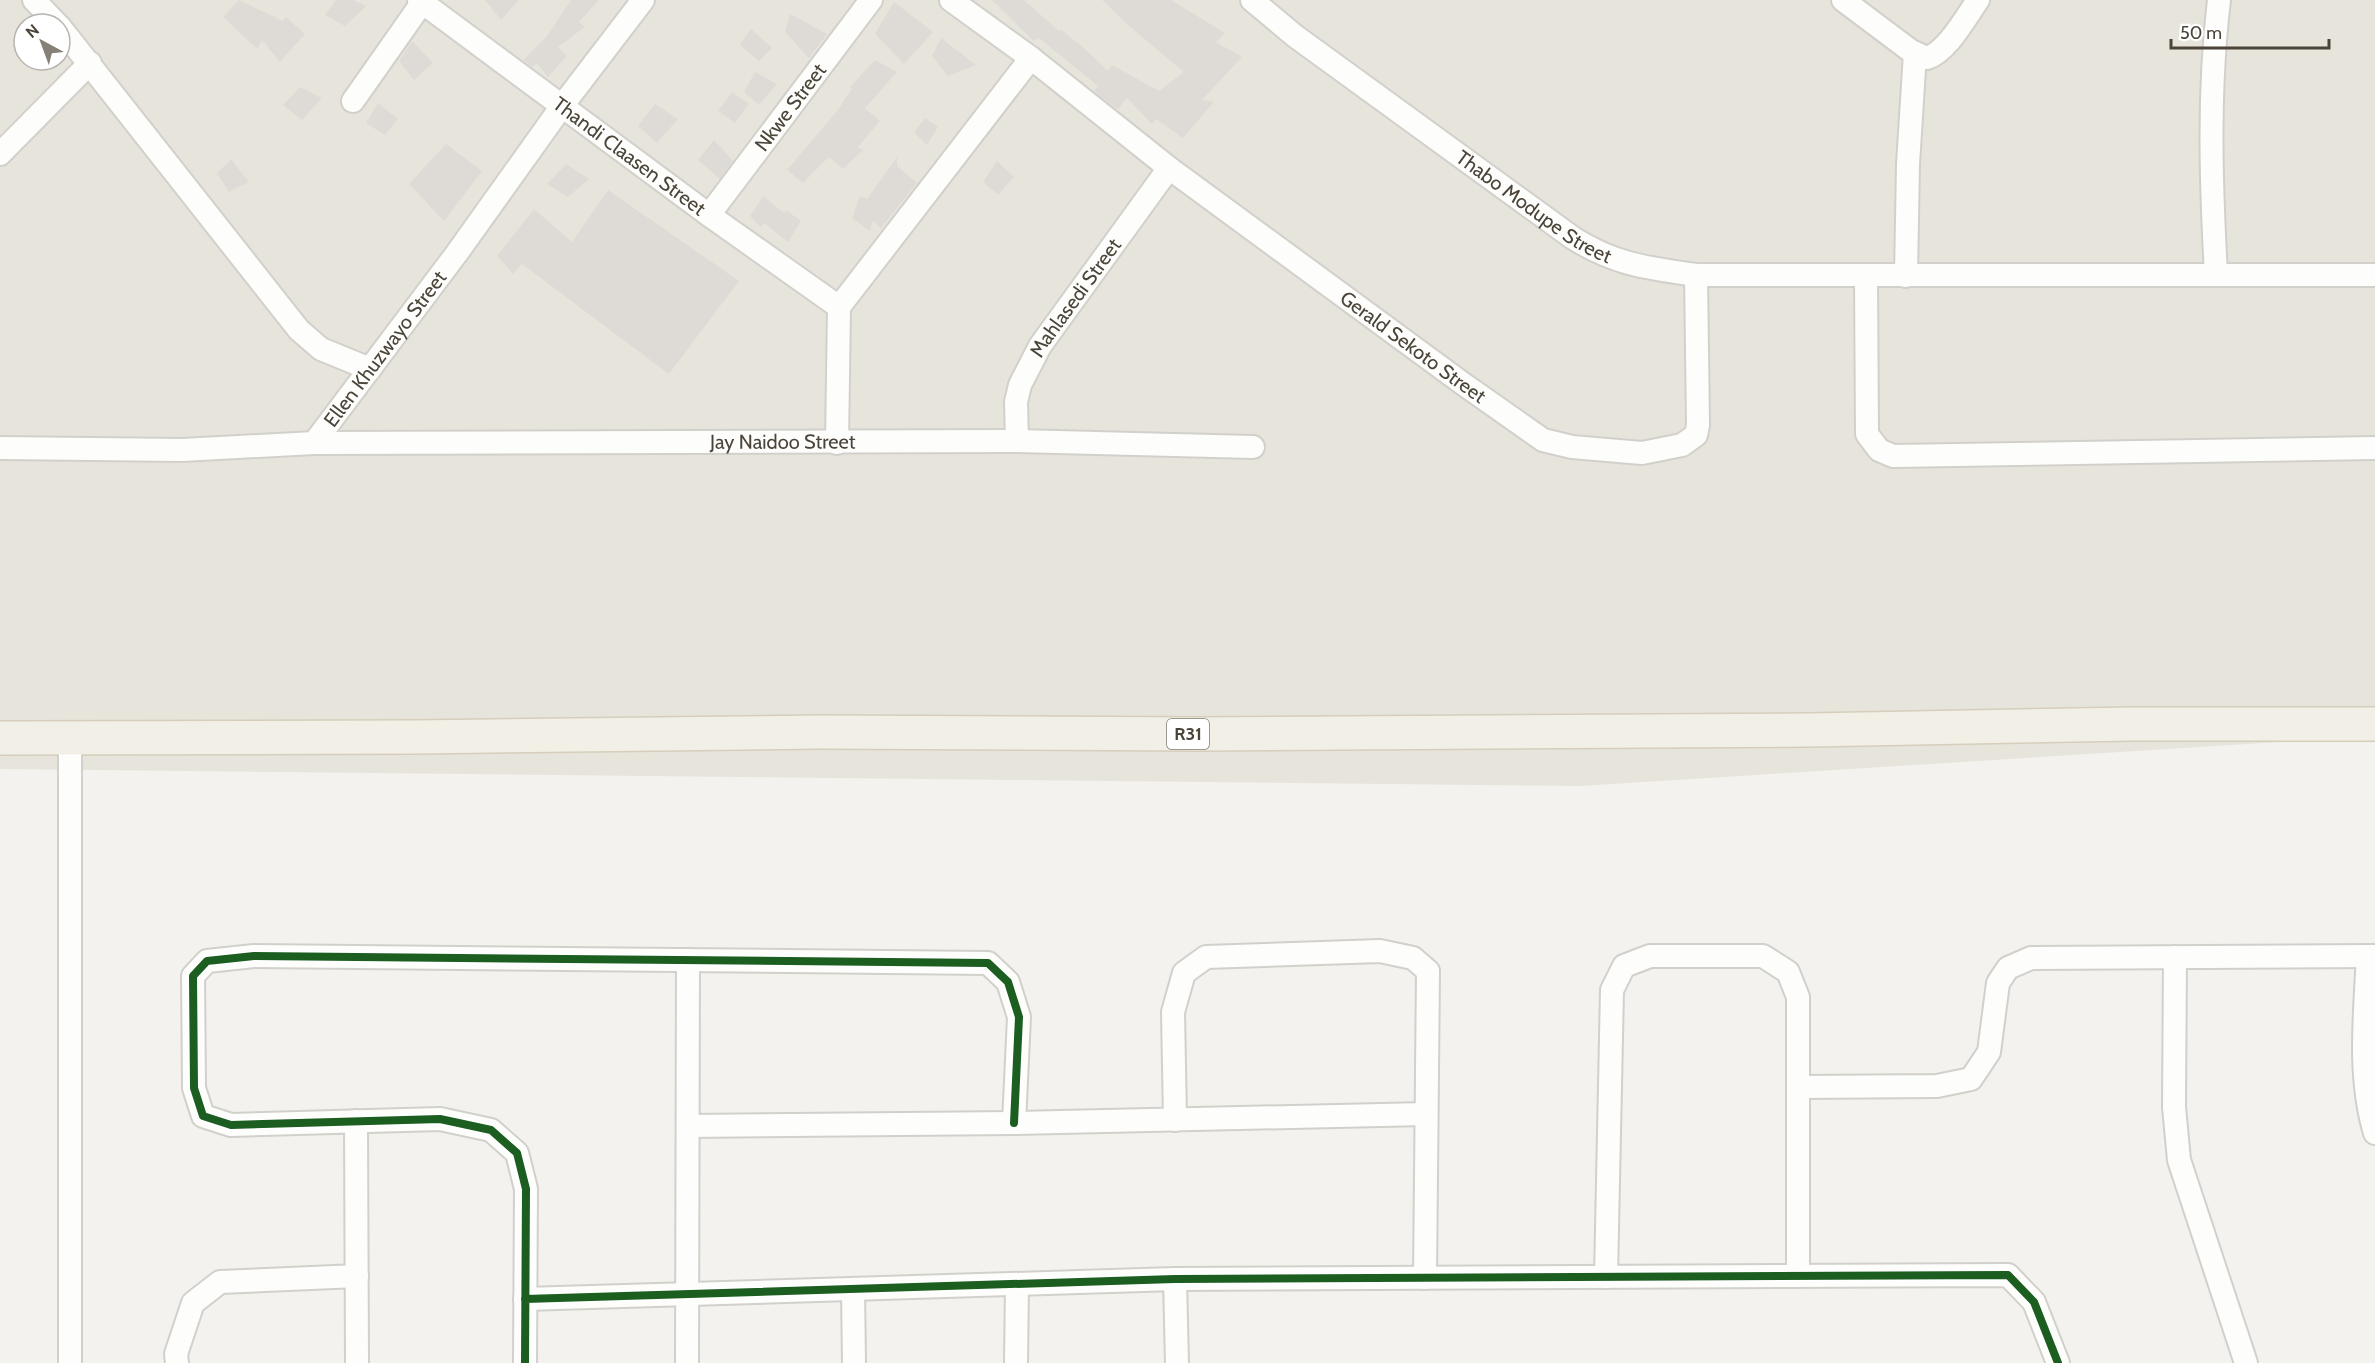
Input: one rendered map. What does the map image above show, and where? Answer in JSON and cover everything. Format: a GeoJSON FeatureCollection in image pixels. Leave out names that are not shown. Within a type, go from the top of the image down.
{"type":"FeatureCollection","features":[{"type":"Feature","properties":{"kind":"main road","name":"R31"},"geometry":{"type":"LineString","coordinates":[[0,738],[404,738],[819,732],[1212,734],[1677,731],[2131,724],[2375,724]]}},
{"type":"Feature","properties":{"kind":"street"},"geometry":{"type":"LineString","coordinates":[[34,0],[46,12]]}},
{"type":"Feature","properties":{"kind":"street","name":"Ellen Khuzwayo Street"},"geometry":{"type":"LineString","coordinates":[[0,448],[182,450],[314,443],[457,253],[562,106],[643,0]]}},
{"type":"Feature","properties":{"kind":"street","name":"Nkwe Street"},"geometry":{"type":"LineString","coordinates":[[709,215],[871,0]]}},
{"type":"Feature","properties":{"kind":"street","name":"Gerald Sekoto Street"},"geometry":{"type":"LineString","coordinates":[[951,0],[1031,58],[1169,168],[1524,429],[1543,440],[1572,447],[1642,453],[1682,445],[1696,435],[1698,425],[1696,276]]}},
{"type":"Feature","properties":{"kind":"street","name":"Thabo Modupe Street"},"geometry":{"type":"LineString","coordinates":[[1252,0],[1295,36],[1594,251],[1635,266],[1696,276],[2375,275]]}},
{"type":"Feature","properties":{"kind":"street"},"geometry":{"type":"LineString","coordinates":[[1843,0],[1913,52],[1927,58],[1945,46],[1978,0]]}},
{"type":"Feature","properties":{"kind":"street"},"geometry":{"type":"LineString","coordinates":[[2216,276],[2210,163],[2212,53],[2219,0]]}},
{"type":"Feature","properties":{"kind":"street","name":"Thandi Claasen Street"},"geometry":{"type":"LineString","coordinates":[[353,101],[422,1],[709,215],[840,307]]}},
{"type":"Feature","properties":{"kind":"street"},"geometry":{"type":"LineString","coordinates":[[72,41],[308,340],[321,349],[370,369]]}},
{"type":"Feature","properties":{"kind":"street"},"geometry":{"type":"LineString","coordinates":[[1906,276],[1913,52]]}},
{"type":"Feature","properties":{"kind":"street"},"geometry":{"type":"LineString","coordinates":[[837,443],[840,307],[1031,58]]}},
{"type":"Feature","properties":{"kind":"street"},"geometry":{"type":"LineString","coordinates":[[0,154],[90,63]]}},
{"type":"Feature","properties":{"kind":"street","name":"Mahlasedi Street"},"geometry":{"type":"LineString","coordinates":[[1017,441],[1017,402],[1020,385],[1040,346],[1169,168]]}},
{"type":"Feature","properties":{"kind":"street"},"geometry":{"type":"LineString","coordinates":[[1866,276],[1867,434],[1879,450],[1893,456],[2375,448]]}},
{"type":"Feature","properties":{"kind":"street","name":"Jay Naidoo Street"},"geometry":{"type":"LineString","coordinates":[[314,443],[1017,441],[1253,447]]}},
{"type":"Feature","properties":{"kind":"street"},"geometry":{"type":"LineString","coordinates":[[70,738],[70,1363]]}},
{"type":"Feature","properties":{"kind":"street"},"geometry":{"type":"LineString","coordinates":[[1175,1120],[1173,1012],[1184,973],[1206,957],[1380,951],[1413,958],[1428,972],[1425,1278]]}},
{"type":"Feature","properties":{"kind":"street"},"geometry":{"type":"LineString","coordinates":[[525,1363],[526,1189],[517,1154],[491,1130],[441,1119],[231,1125],[203,1116],[194,1088],[193,976],[207,961],[254,956],[988,963],[1008,982],[1019,1017],[1014,1123]]}},
{"type":"Feature","properties":{"kind":"street"},"geometry":{"type":"LineString","coordinates":[[1606,1277],[1612,990],[1624,966],[1650,956],[1763,956],[1788,972],[1798,997],[1798,1276]]}},
{"type":"Feature","properties":{"kind":"street"},"geometry":{"type":"LineString","coordinates":[[1799,1087],[1937,1086],[1971,1079],[1989,1052],[1998,983],[2008,968],[2031,958],[2371,956],[2364,1048],[2371,1119],[2375,1133]]}},
{"type":"Feature","properties":{"kind":"street"},"geometry":{"type":"LineString","coordinates":[[2175,957],[2174,1107],[2179,1160],[2246,1363]]}},
{"type":"Feature","properties":{"kind":"street"},"geometry":{"type":"LineString","coordinates":[[687,1363],[688,960]]}},
{"type":"Feature","properties":{"kind":"street"},"geometry":{"type":"LineString","coordinates":[[688,1126],[1014,1123],[1426,1114]]}},
{"type":"Feature","properties":{"kind":"street"},"geometry":{"type":"LineString","coordinates":[[356,1122],[357,1363]]}},
{"type":"Feature","properties":{"kind":"street"},"geometry":{"type":"LineString","coordinates":[[525,1299],[1175,1279],[2008,1275],[2034,1302],[2058,1363]]}},
{"type":"Feature","properties":{"kind":"street"},"geometry":{"type":"LineString","coordinates":[[177,1363],[176,1354],[192,1303],[220,1282],[357,1276]]}},
{"type":"Feature","properties":{"kind":"street"},"geometry":{"type":"LineString","coordinates":[[1175,1279],[1177,1363]]}},
{"type":"Feature","properties":{"kind":"street"},"geometry":{"type":"LineString","coordinates":[[1016,1363],[1017,1284]]}},
{"type":"Feature","properties":{"kind":"street"},"geometry":{"type":"LineString","coordinates":[[854,1289],[854,1363]]}},
{"type":"Feature","properties":{"kind":"shaded area"},"geometry":{"type":"Polygon","coordinates":[[[0,0],[2375,0],[2375,736],[1580,786],[0,769],[0,0]]]}},
{"type":"Feature","properties":{"kind":"building"},"geometry":{"type":"Polygon","coordinates":[[[239,0],[283,21],[286,17],[305,34],[280,62],[262,40],[257,49],[223,17],[239,0]]]}},
{"type":"Feature","properties":{"kind":"building"},"geometry":{"type":"Polygon","coordinates":[[[336,0],[353,0],[366,6],[345,26],[325,15],[336,0]]]}},
{"type":"Feature","properties":{"kind":"building"},"geometry":{"type":"Polygon","coordinates":[[[485,0],[519,0],[501,20],[485,0]]]}},
{"type":"Feature","properties":{"kind":"building"},"geometry":{"type":"Polygon","coordinates":[[[571,0],[599,0],[579,22],[585,27],[558,47],[567,56],[548,77],[537,63],[532,67],[523,60],[547,36],[571,0]]]}},
{"type":"Feature","properties":{"kind":"building"},"geometry":{"type":"Polygon","coordinates":[[[992,0],[1024,0],[1059,31],[1060,29],[1085,49],[1108,71],[1112,65],[1159,91],[1184,72],[1102,0],[1171,0],[1225,33],[1216,42],[1242,57],[1202,100],[1214,102],[1183,138],[1156,119],[1152,124],[1127,98],[1118,109],[1109,103],[1094,91],[1098,86],[1039,38],[1034,41],[992,0]]]}},
{"type":"Feature","properties":{"kind":"building"},"geometry":{"type":"Polygon","coordinates":[[[894,2],[933,32],[904,64],[875,34],[894,2]]]}},
{"type":"Feature","properties":{"kind":"building"},"geometry":{"type":"Polygon","coordinates":[[[790,14],[827,34],[809,58],[785,32],[790,14]]]}},
{"type":"Feature","properties":{"kind":"building"},"geometry":{"type":"Polygon","coordinates":[[[751,29],[772,48],[759,61],[740,45],[751,29]]]}},
{"type":"Feature","properties":{"kind":"building"},"geometry":{"type":"Polygon","coordinates":[[[941,38],[976,65],[948,76],[932,56],[941,38]]]}},
{"type":"Feature","properties":{"kind":"building"},"geometry":{"type":"Polygon","coordinates":[[[412,41],[433,63],[414,80],[399,61],[412,41]]]}},
{"type":"Feature","properties":{"kind":"building"},"geometry":{"type":"Polygon","coordinates":[[[875,60],[897,72],[865,108],[880,121],[858,147],[863,150],[843,169],[829,157],[803,183],[787,170],[838,110],[852,88],[850,87],[875,60]]]}},
{"type":"Feature","properties":{"kind":"building"},"geometry":{"type":"Polygon","coordinates":[[[755,72],[777,84],[759,105],[744,92],[755,72]]]}},
{"type":"Feature","properties":{"kind":"building"},"geometry":{"type":"Polygon","coordinates":[[[300,87],[322,98],[302,120],[283,105],[300,87]]]}},
{"type":"Feature","properties":{"kind":"building"},"geometry":{"type":"Polygon","coordinates":[[[732,92],[749,104],[735,123],[718,111],[732,92]]]}},
{"type":"Feature","properties":{"kind":"building"},"geometry":{"type":"Polygon","coordinates":[[[378,103],[398,119],[385,135],[366,123],[378,103]]]}},
{"type":"Feature","properties":{"kind":"building"},"geometry":{"type":"Polygon","coordinates":[[[655,104],[678,119],[657,143],[638,126],[655,104]]]}},
{"type":"Feature","properties":{"kind":"building"},"geometry":{"type":"Polygon","coordinates":[[[925,118],[938,127],[927,145],[914,132],[925,118]]]}},
{"type":"Feature","properties":{"kind":"building"},"geometry":{"type":"Polygon","coordinates":[[[714,140],[733,161],[720,179],[698,160],[714,140]]]}},
{"type":"Feature","properties":{"kind":"building"},"geometry":{"type":"Polygon","coordinates":[[[446,144],[482,171],[444,221],[409,184],[446,144]]]}},
{"type":"Feature","properties":{"kind":"building"},"geometry":{"type":"Polygon","coordinates":[[[897,157],[897,166],[917,183],[881,228],[873,221],[870,231],[852,218],[860,196],[867,199],[897,157]]]}},
{"type":"Feature","properties":{"kind":"building"},"geometry":{"type":"Polygon","coordinates":[[[231,159],[249,182],[229,192],[217,173],[231,159]]]}},
{"type":"Feature","properties":{"kind":"building"},"geometry":{"type":"Polygon","coordinates":[[[997,161],[1014,177],[998,195],[983,182],[997,161]]]}},
{"type":"Feature","properties":{"kind":"building"},"geometry":{"type":"Polygon","coordinates":[[[566,164],[589,179],[568,197],[547,184],[566,164]]]}},
{"type":"Feature","properties":{"kind":"building"},"geometry":{"type":"Polygon","coordinates":[[[608,190],[739,281],[669,374],[522,264],[513,274],[497,256],[534,209],[572,242],[608,190]]]}},
{"type":"Feature","properties":{"kind":"building"},"geometry":{"type":"Polygon","coordinates":[[[763,196],[784,213],[786,210],[801,221],[788,242],[764,223],[761,227],[750,216],[763,196]]]}},
{"type":"Feature","properties":{"kind":"cycle path"},"geometry":{"type":"LineString","coordinates":[[525,1363],[526,1189],[517,1153],[491,1130],[440,1119],[231,1125],[203,1116],[194,1088],[193,976],[207,961],[254,956],[988,963],[1008,982],[1019,1017],[1014,1123]]}},
{"type":"Feature","properties":{"kind":"cycle path"},"geometry":{"type":"LineString","coordinates":[[525,1299],[1175,1279],[2008,1275],[2034,1302],[2058,1363]]}}]}
